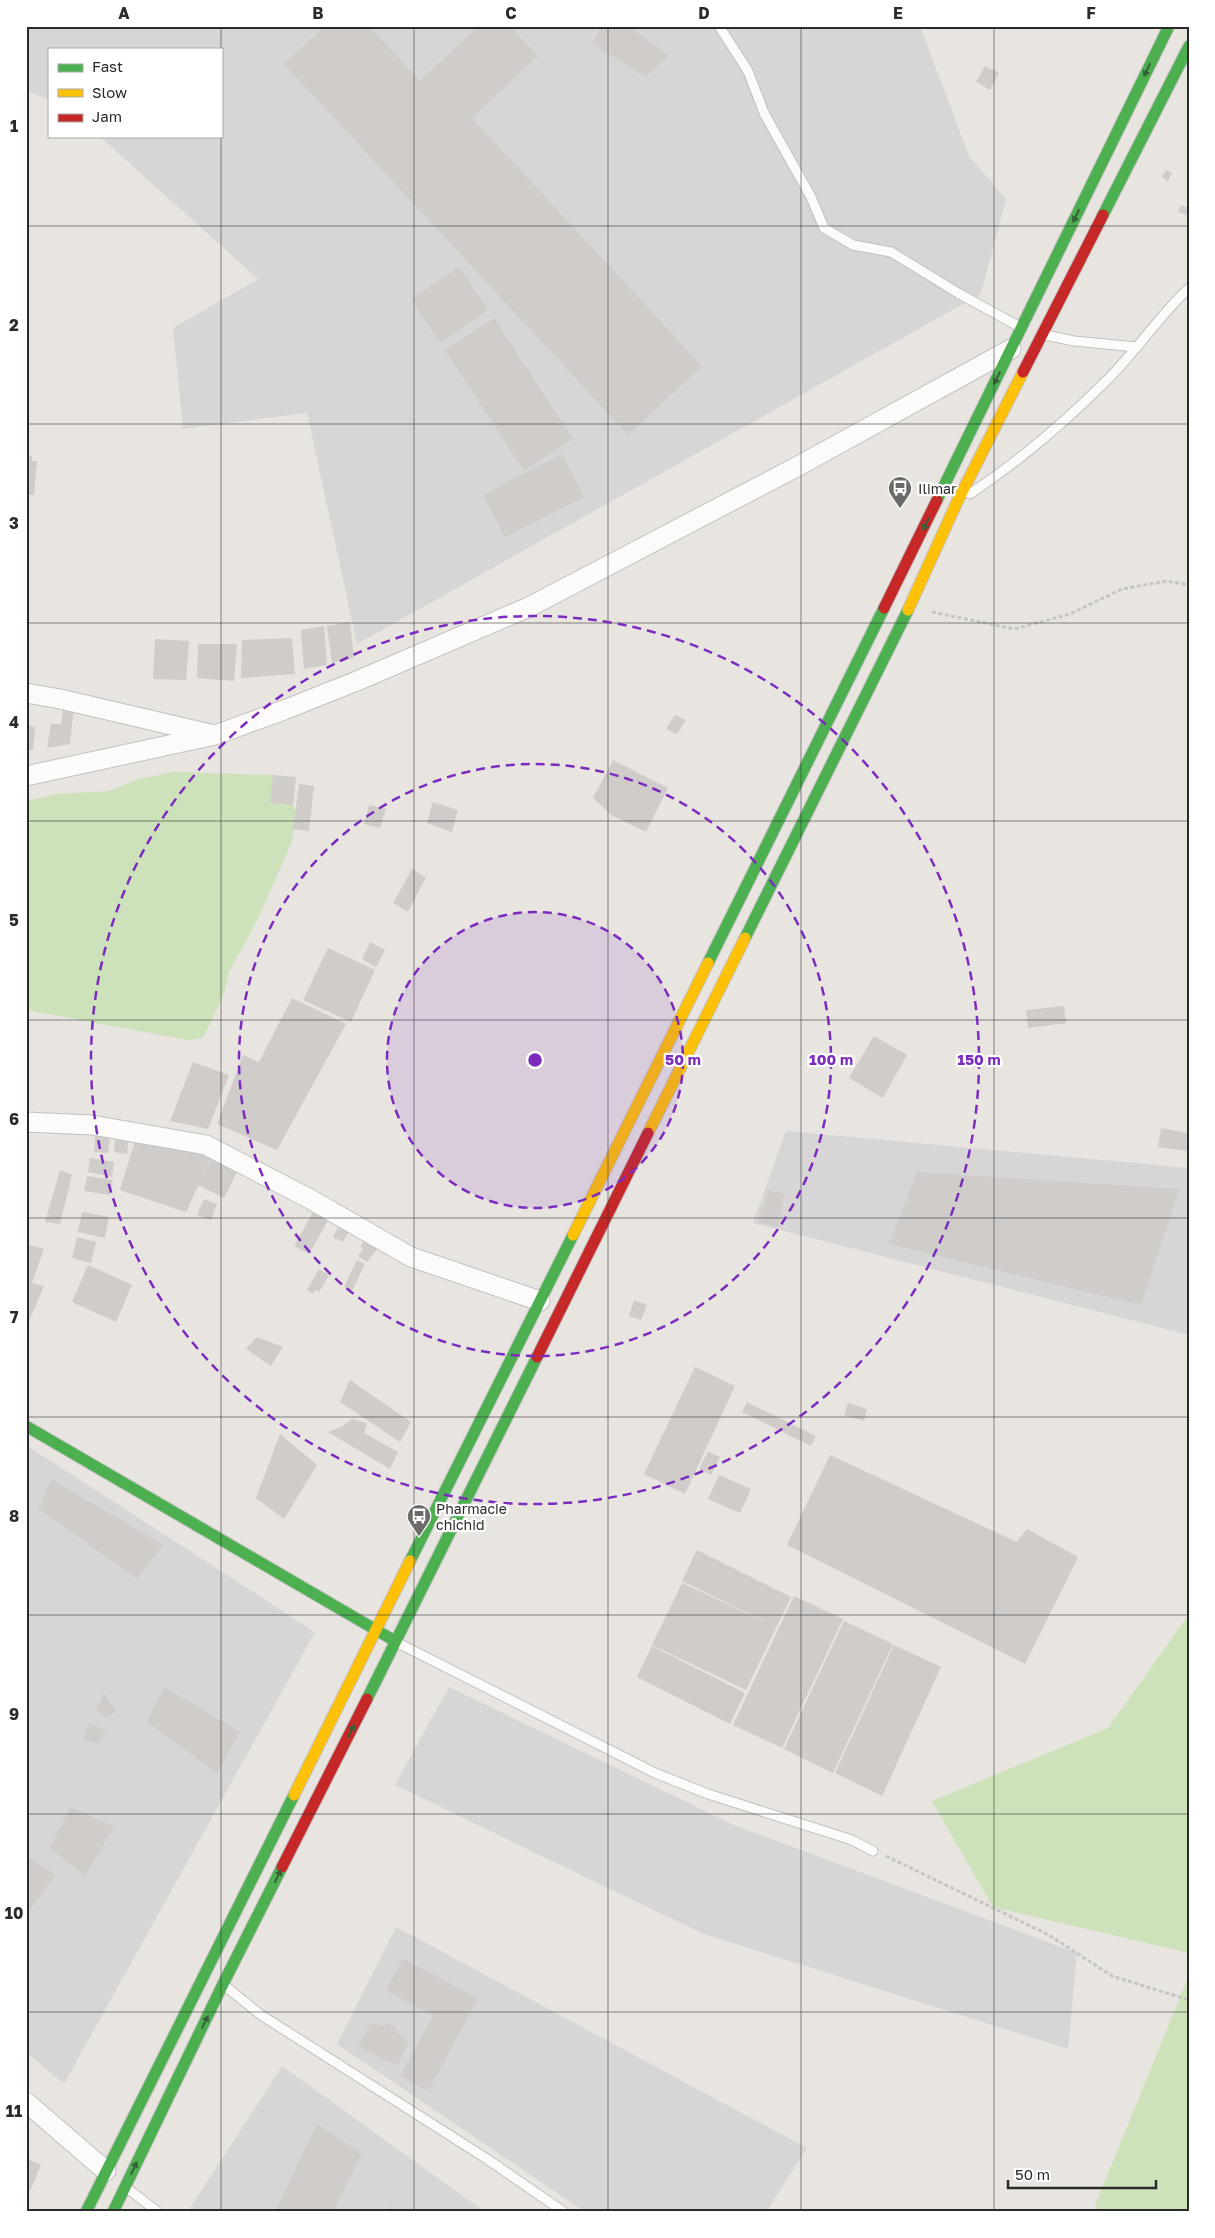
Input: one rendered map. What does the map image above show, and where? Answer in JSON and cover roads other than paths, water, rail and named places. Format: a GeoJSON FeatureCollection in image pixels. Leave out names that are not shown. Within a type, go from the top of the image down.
{"type":"FeatureCollection","features":[{"type":"Feature","properties":{"kind":"main road"},"geometry":{"type":"LineString","coordinates":[[86,2212],[374,1630],[540,1301],[1169,26]]}},
{"type":"Feature","properties":{"kind":"main road"},"geometry":{"type":"LineString","coordinates":[[113,2212],[223,1984],[396,1642],[909,608],[957,502],[1189,46]]}},
{"type":"Feature","properties":{"kind":"main road"},"geometry":{"type":"LineString","coordinates":[[26,1426],[396,1642]]}},
{"type":"Feature","properties":{"kind":"street"},"geometry":{"type":"LineString","coordinates":[[26,776],[215,735],[339,688],[529,607],[802,464],[1011,349]]}},
{"type":"Feature","properties":{"kind":"street"},"geometry":{"type":"LineString","coordinates":[[26,693],[60,699],[215,735]]}},
{"type":"Feature","properties":{"kind":"street"},"geometry":{"type":"LineString","coordinates":[[26,1122],[92,1125],[206,1145],[310,1199],[411,1257],[540,1301]]}},
{"type":"Feature","properties":{"kind":"street"},"geometry":{"type":"LineString","coordinates":[[26,2102],[106,2171]]}},
{"type":"Feature","properties":{"kind":"lane"},"geometry":{"type":"LineString","coordinates":[[718,26],[748,70],[764,113],[811,197],[824,228],[853,245],[891,252],[958,293],[1021,328]]}},
{"type":"Feature","properties":{"kind":"lane"},"geometry":{"type":"LineString","coordinates":[[957,502],[1025,455],[1106,382],[1153,326],[1189,288]]}},
{"type":"Feature","properties":{"kind":"lane"},"geometry":{"type":"LineString","coordinates":[[1043,335],[1074,342],[1137,347]]}},
{"type":"Feature","properties":{"kind":"lane"},"geometry":{"type":"LineString","coordinates":[[396,1642],[655,1773],[708,1794],[852,1840],[873,1851]]}},
{"type":"Feature","properties":{"kind":"lane"},"geometry":{"type":"LineString","coordinates":[[223,1984],[261,2015],[487,2158],[564,2212]]}},
{"type":"Feature","properties":{"kind":"lane"},"geometry":{"type":"LineString","coordinates":[[125,2187],[158,2212]]}},
{"type":"Feature","properties":{"kind":"place","name":"Ilimar"},"geometry":{"type":"Point","coordinates":[900,509]}},
{"type":"Feature","properties":{"kind":"place","name":"Pharmacie chichid"},"geometry":{"type":"Point","coordinates":[419,1537]}}]}
